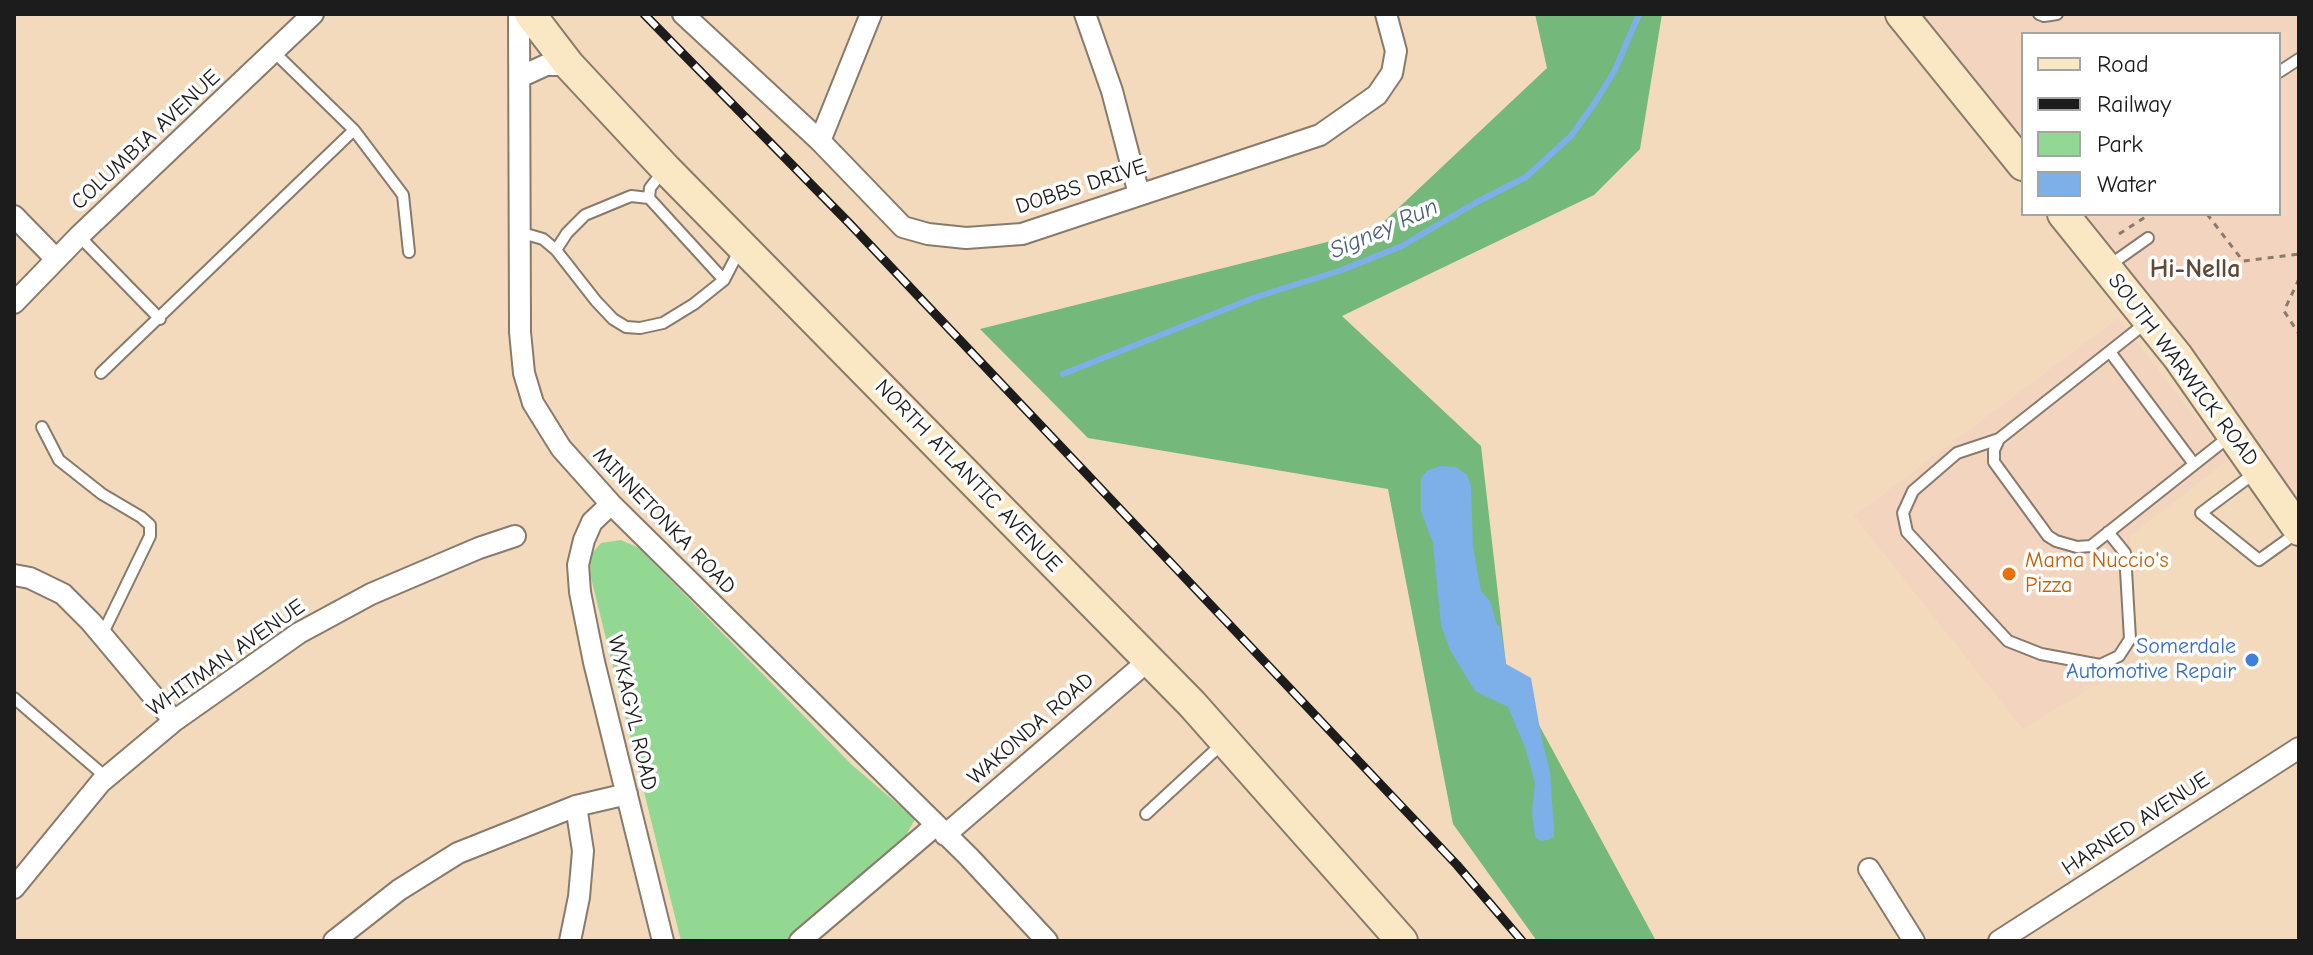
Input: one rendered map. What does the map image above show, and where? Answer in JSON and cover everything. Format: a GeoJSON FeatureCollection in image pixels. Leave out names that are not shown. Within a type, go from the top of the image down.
{"type":"FeatureCollection","features":[{"type":"Feature","properties":{"kind":"street","name":"COLUMBIA AVENUE"},"geometry":{"type":"LineString","coordinates":[[14,303],[79,236],[313,14]]}},
{"type":"Feature","properties":{"kind":"street","name":"MINNETONKA ROAD"},"geometry":{"type":"LineString","coordinates":[[519,14],[520,332],[524,373],[533,403],[561,448],[611,504],[940,830],[1047,941]]}},
{"type":"Feature","properties":{"kind":"street","name":"NORTH ATLANTIC AVENUE"},"geometry":{"type":"LineString","coordinates":[[530,14],[569,65],[666,169],[1149,660],[1402,941]]}},
{"type":"Feature","properties":{"kind":"street","name":"DOBBS DRIVE"},"geometry":{"type":"LineString","coordinates":[[683,14],[820,141],[903,227],[928,234],[966,238],[1022,234],[1320,135],[1377,95],[1392,73],[1396,51],[1386,14]]}},
{"type":"Feature","properties":{"kind":"street"},"geometry":{"type":"LineString","coordinates":[[820,141],[871,14]]}},
{"type":"Feature","properties":{"kind":"street"},"geometry":{"type":"LineString","coordinates":[[1085,14],[1112,91],[1139,194]]}},
{"type":"Feature","properties":{"kind":"street"},"geometry":{"type":"LineString","coordinates":[[1906,16],[2021,162]]}},
{"type":"Feature","properties":{"kind":"street"},"geometry":{"type":"LineString","coordinates":[[520,77],[546,65],[569,65]]}},
{"type":"Feature","properties":{"kind":"street"},"geometry":{"type":"LineString","coordinates":[[14,216],[56,259]]}},
{"type":"Feature","properties":{"kind":"street","name":"SOUTH WARWICK ROAD"},"geometry":{"type":"LineString","coordinates":[[2065,216],[2178,357],[2299,531]]}},
{"type":"Feature","properties":{"kind":"street","name":"WYKAGYL ROAD"},"geometry":{"type":"LineString","coordinates":[[611,504],[592,522],[578,565],[580,592],[594,662],[663,941]]}},
{"type":"Feature","properties":{"kind":"street","name":"WHITMAN AVENUE"},"geometry":{"type":"LineString","coordinates":[[14,888],[107,778],[174,721],[299,633],[371,594],[515,536]]}},
{"type":"Feature","properties":{"kind":"street"},"geometry":{"type":"LineString","coordinates":[[14,575],[30,578],[63,594],[174,721]]}},
{"type":"Feature","properties":{"kind":"street","name":"WAKONDA ROAD"},"geometry":{"type":"LineString","coordinates":[[800,941],[1149,660]]}},
{"type":"Feature","properties":{"kind":"street","name":"HARNED AVENUE"},"geometry":{"type":"LineString","coordinates":[[1999,941],[2299,748]]}},
{"type":"Feature","properties":{"kind":"street"},"geometry":{"type":"LineString","coordinates":[[334,941],[399,890],[458,853],[576,806],[627,794]]}},
{"type":"Feature","properties":{"kind":"street"},"geometry":{"type":"LineString","coordinates":[[570,941],[579,897],[583,851],[576,806]]}},
{"type":"Feature","properties":{"kind":"street"},"geometry":{"type":"LineString","coordinates":[[1869,869],[1914,941]]}},
{"type":"Feature","properties":{"kind":"lane"},"geometry":{"type":"LineString","coordinates":[[2039,14],[2057,14]]}},
{"type":"Feature","properties":{"kind":"lane"},"geometry":{"type":"LineString","coordinates":[[274,52],[354,130],[403,195],[409,252]]}},
{"type":"Feature","properties":{"kind":"lane"},"geometry":{"type":"LineString","coordinates":[[2281,71],[2299,59]]}},
{"type":"Feature","properties":{"kind":"lane"},"geometry":{"type":"LineString","coordinates":[[101,373],[354,130]]}},
{"type":"Feature","properties":{"kind":"lane"},"geometry":{"type":"LineString","coordinates":[[649,198],[650,188],[666,169]]}},
{"type":"Feature","properties":{"kind":"lane"},"geometry":{"type":"LineString","coordinates":[[556,250],[585,215],[631,196],[649,198],[724,280]]}},
{"type":"Feature","properties":{"kind":"lane"},"geometry":{"type":"LineString","coordinates":[[519,232],[543,239],[556,250],[613,319],[626,327],[640,328],[663,323],[724,280],[742,246]]}},
{"type":"Feature","properties":{"kind":"lane"},"geometry":{"type":"LineString","coordinates":[[79,236],[160,319]]}},
{"type":"Feature","properties":{"kind":"lane"},"geometry":{"type":"LineString","coordinates":[[2107,268],[2148,238]]}},
{"type":"Feature","properties":{"kind":"lane"},"geometry":{"type":"LineString","coordinates":[[2108,532],[2125,553],[2130,639],[2119,656],[2100,665],[2041,654],[2008,641],[1907,532],[1903,513],[1913,491],[1957,453],[1999,439],[2149,320]]}},
{"type":"Feature","properties":{"kind":"lane"},"geometry":{"type":"LineString","coordinates":[[2110,352],[2194,464]]}},
{"type":"Feature","properties":{"kind":"lane"},"geometry":{"type":"LineString","coordinates":[[42,427],[59,460],[102,494],[150,525],[150,536],[102,635]]}},
{"type":"Feature","properties":{"kind":"lane"},"geometry":{"type":"LineString","coordinates":[[1999,439],[1994,450],[1994,462],[2048,536],[2077,547],[2091,546],[2232,434]]}},
{"type":"Feature","properties":{"kind":"lane"},"geometry":{"type":"LineString","coordinates":[[2258,471],[2201,513],[2259,560],[2299,531]]}},
{"type":"Feature","properties":{"kind":"lane"},"geometry":{"type":"LineString","coordinates":[[14,698],[107,778]]}},
{"type":"Feature","properties":{"kind":"lane"},"geometry":{"type":"LineString","coordinates":[[1146,814],[1225,741]]}},
{"type":"Feature","properties":{"kind":"path"},"geometry":{"type":"LineString","coordinates":[[2119,234],[2147,216]]}},
{"type":"Feature","properties":{"kind":"path"},"geometry":{"type":"LineString","coordinates":[[2209,216],[2243,261],[2299,254]]}},
{"type":"Feature","properties":{"kind":"path"},"geometry":{"type":"LineString","coordinates":[[2299,279],[2284,311],[2299,334]]}},
{"type":"Feature","properties":{"kind":"shaded area"},"geometry":{"type":"Polygon","coordinates":[[[1901,14],[2299,14],[2299,542],[2064,216],[2281,216],[2281,32],[2021,32],[2021,163],[1901,14]]]}},
{"type":"Feature","properties":{"kind":"shaded area"},"geometry":{"type":"Polygon","coordinates":[[[2118,318],[2228,460],[2130,536],[2138,659],[2023,729],[1854,516],[2118,318]]]}},
{"type":"Feature","properties":{"kind":"green space"},"geometry":{"type":"Polygon","coordinates":[[[1535,14],[1662,14],[1640,149],[1594,195],[1342,316],[1481,446],[1506,664],[1656,941],[1537,941],[1453,824],[1388,489],[1088,438],[980,329],[1375,230],[1547,68],[1535,14]]]}},
{"type":"Feature","properties":{"kind":"green space"},"geometry":{"type":"Polygon","coordinates":[[[621,540],[639,548],[851,764],[915,819],[903,841],[788,941],[681,941],[590,574],[591,555],[601,543],[621,540]]]}},
{"type":"Feature","properties":{"kind":"water"},"geometry":{"type":"Polygon","coordinates":[[[1440,466],[1456,467],[1467,475],[1471,486],[1473,547],[1481,591],[1490,601],[1497,625],[1500,626],[1506,664],[1531,678],[1550,772],[1554,837],[1547,840],[1541,841],[1535,837],[1532,812],[1535,783],[1525,747],[1508,707],[1475,691],[1450,650],[1441,625],[1433,543],[1421,511],[1421,478],[1427,471],[1440,466]]]}},
{"type":"Feature","properties":{"kind":"waterway","name":"Signey Run"},"geometry":{"type":"LineString","coordinates":[[1063,374],[1256,297],[1342,270],[1402,246],[1526,177],[1571,136],[1594,104],[1615,70],[1639,14]]}},
{"type":"Feature","properties":{"kind":"railway"},"geometry":{"type":"LineString","coordinates":[[644,14],[850,224],[1457,865],[1522,941]]}},
{"type":"Feature","properties":{"kind":"place","name":"Mama Nuccio's Pizza"},"geometry":{"type":"Point","coordinates":[2009,574]}},
{"type":"Feature","properties":{"kind":"place","name":"Somerdale Automotive Repair"},"geometry":{"type":"Point","coordinates":[2252,660]}},
{"type":"Feature","properties":{"kind":"district","name":"Hi-Nella"},"geometry":{"type":"Point","coordinates":[2195,270]}}]}
